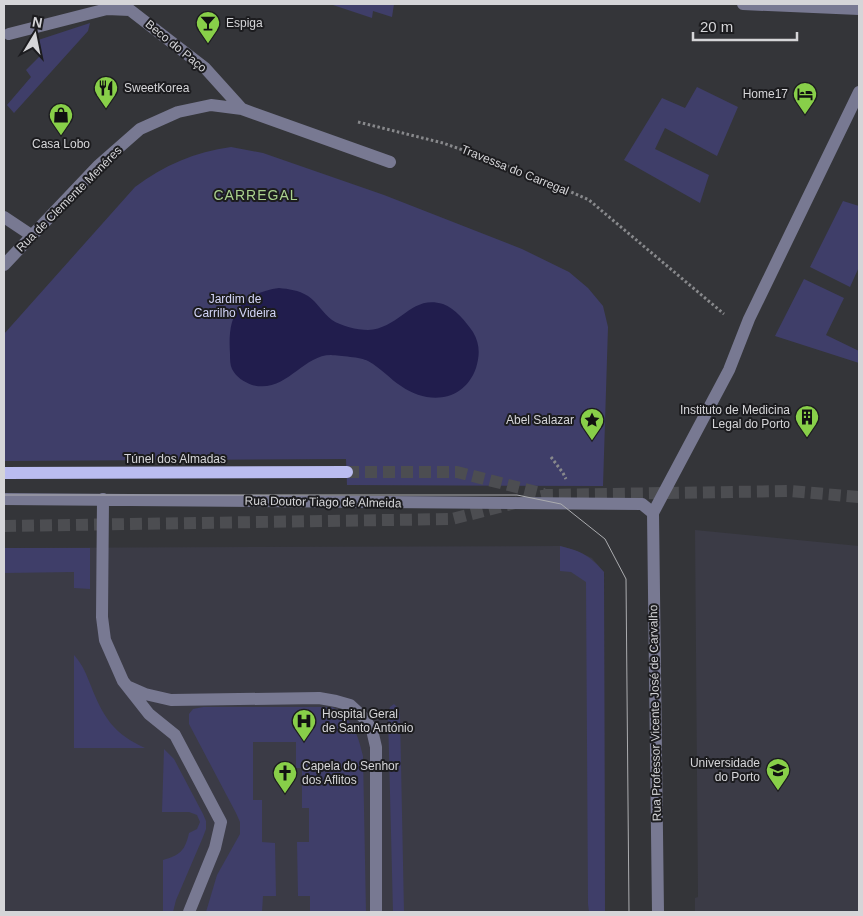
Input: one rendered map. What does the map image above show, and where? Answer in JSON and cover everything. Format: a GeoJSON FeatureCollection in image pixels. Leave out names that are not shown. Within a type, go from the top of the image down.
{"type":"FeatureCollection","features":[{"type":"Feature","properties":{"kind":"main road","name":"Túnel dos Almadas"},"geometry":{"type":"LineString","coordinates":[[4,473],[347,472]]}},
{"type":"Feature","properties":{"kind":"street"},"geometry":{"type":"LineString","coordinates":[[743,4],[859,9]]}},
{"type":"Feature","properties":{"kind":"street","name":"Beco do Paço"},"geometry":{"type":"LineString","coordinates":[[9,34],[107,9],[130,10],[206,68],[242,109]]}},
{"type":"Feature","properties":{"kind":"street"},"geometry":{"type":"LineString","coordinates":[[653,513],[729,370],[749,319],[859,92]]}},
{"type":"Feature","properties":{"kind":"street","name":"Rua de Clemente Menéres"},"geometry":{"type":"LineString","coordinates":[[4,266],[31,235],[99,165],[140,130],[178,112],[211,105],[242,109],[390,162]]}},
{"type":"Feature","properties":{"kind":"street"},"geometry":{"type":"LineString","coordinates":[[4,217],[31,235]]}},
{"type":"Feature","properties":{"kind":"street","name":"Rua Doutor Tiago de Almeida"},"geometry":{"type":"LineString","coordinates":[[4,499],[642,504],[653,513]]}},
{"type":"Feature","properties":{"kind":"street"},"geometry":{"type":"LineString","coordinates":[[103,499],[102,617],[106,640],[123,681],[149,714],[175,735],[221,822],[215,848],[189,912]]}},
{"type":"Feature","properties":{"kind":"street","name":"Rua Professor Vicente José de Carvalho"},"geometry":{"type":"LineString","coordinates":[[653,513],[658,912]]}},
{"type":"Feature","properties":{"kind":"street"},"geometry":{"type":"LineString","coordinates":[[127,686],[145,694],[172,700],[319,698],[350,705],[364,718],[372,730],[376,747],[376,912]]}},
{"type":"Feature","properties":{"kind":"path","name":"Travessa do Carregal"},"geometry":{"type":"LineString","coordinates":[[354,121],[444,142],[533,175],[589,200],[728,317],[746,327]]}},
{"type":"Feature","properties":{"kind":"shaded area"},"geometry":{"type":"Polygon","coordinates":[[[279,288],[294,290],[304,294],[314,301],[332,320],[344,326],[364,330],[379,328],[389,324],[414,307],[422,304],[432,302],[443,304],[460,316],[475,336],[479,350],[476,368],[463,388],[454,394],[433,398],[411,392],[365,360],[331,355],[311,361],[275,384],[264,386],[252,385],[238,377],[231,367],[230,341],[232,321],[238,309],[250,298],[259,293],[279,288]]]}},
{"type":"Feature","properties":{"kind":"shaded area","name":"Universidade do Porto"},"geometry":{"type":"Polygon","coordinates":[[[695,530],[859,546],[859,912],[695,912],[695,898],[698,897],[695,530]]]}},
{"type":"Feature","properties":{"kind":"shaded area","name":"Hospital Geral de Santo António"},"geometry":{"type":"Polygon","coordinates":[[[560,546],[592,558],[604,572],[605,912],[4,912],[4,548],[560,546]]]}},
{"type":"Feature","properties":{"kind":"green space"},"geometry":{"type":"Polygon","coordinates":[[[330,4],[394,4],[392,17],[373,11],[372,18],[330,4]]]}},
{"type":"Feature","properties":{"kind":"green space"},"geometry":{"type":"Polygon","coordinates":[[[90,23],[88,31],[14,113],[7,105],[31,77],[26,70],[42,54],[29,43],[90,23]]]}},
{"type":"Feature","properties":{"kind":"green space"},"geometry":{"type":"Polygon","coordinates":[[[697,87],[738,107],[717,156],[665,128],[655,149],[709,175],[700,203],[624,160],[662,98],[685,108],[697,87]]]}},
{"type":"Feature","properties":{"kind":"green space","name":"Jardim de Carrilho Videira"},"geometry":{"type":"Polygon","coordinates":[[[231,147],[263,153],[384,195],[522,249],[569,272],[588,288],[603,306],[608,327],[603,486],[347,485],[346,459],[4,461],[4,334],[135,187],[157,172],[192,156],[231,147]]]}},
{"type":"Feature","properties":{"kind":"green space"},"geometry":{"type":"Polygon","coordinates":[[[843,201],[859,206],[859,267],[850,287],[810,267],[843,201]]]}},
{"type":"Feature","properties":{"kind":"green space"},"geometry":{"type":"Polygon","coordinates":[[[804,279],[844,298],[826,335],[859,351],[859,363],[775,336],[804,279]]]}},
{"type":"Feature","properties":{"kind":"green space"},"geometry":{"type":"Polygon","coordinates":[[[560,546],[585,555],[604,572],[605,912],[589,912],[588,904],[586,582],[571,572],[560,571],[560,546]]]}},
{"type":"Feature","properties":{"kind":"green space"},"geometry":{"type":"Polygon","coordinates":[[[4,548],[90,548],[90,589],[74,588],[74,572],[4,573],[4,548]]]}},
{"type":"Feature","properties":{"kind":"green space"},"geometry":{"type":"Polygon","coordinates":[[[74,655],[82,666],[105,716],[125,737],[145,748],[74,748],[74,655]]]}},
{"type":"Feature","properties":{"kind":"green space"},"geometry":{"type":"Polygon","coordinates":[[[394,704],[400,714],[404,912],[393,912],[388,714],[390,707],[394,704]]]}},
{"type":"Feature","properties":{"kind":"green space"},"geometry":{"type":"Polygon","coordinates":[[[203,707],[332,707],[345,716],[353,727],[363,756],[366,912],[310,912],[310,896],[298,896],[297,842],[309,842],[309,808],[302,808],[302,768],[296,768],[296,742],[253,742],[253,800],[262,800],[262,842],[275,843],[276,896],[263,896],[262,912],[206,912],[217,875],[240,834],[240,822],[189,724],[189,714],[193,709],[203,707]]]}},
{"type":"Feature","properties":{"kind":"green space"},"geometry":{"type":"Polygon","coordinates":[[[164,749],[174,759],[206,821],[206,829],[176,900],[173,912],[163,912],[163,860],[181,851],[186,844],[189,833],[197,829],[200,822],[197,815],[189,812],[162,812],[164,749]]]}},
{"type":"Feature","properties":{"kind":"tunnel"},"geometry":{"type":"LineString","coordinates":[[347,472],[457,472],[544,494]]}},
{"type":"Feature","properties":{"kind":"tunnel"},"geometry":{"type":"LineString","coordinates":[[4,526],[452,519],[546,495],[790,491],[859,497]]}},
{"type":"Feature","properties":{"kind":"tram line"},"geometry":{"type":"LineString","coordinates":[[4,495],[517,495],[561,504],[605,539],[626,579],[629,912]]}},
{"type":"Feature","properties":{"kind":"place","name":"Espiga"},"geometry":{"type":"Point","coordinates":[208,44]}},
{"type":"Feature","properties":{"kind":"place","name":"SweetKorea"},"geometry":{"type":"Point","coordinates":[106,109]}},
{"type":"Feature","properties":{"kind":"place","name":"Home17"},"geometry":{"type":"Point","coordinates":[805,115]}},
{"type":"Feature","properties":{"kind":"place","name":"Casa Lobo"},"geometry":{"type":"Point","coordinates":[61,136]}},
{"type":"Feature","properties":{"kind":"place","name":"Instituto de Medicina Legal do Porto"},"geometry":{"type":"Point","coordinates":[807,438]}},
{"type":"Feature","properties":{"kind":"place","name":"Abel Salazar"},"geometry":{"type":"Point","coordinates":[592,441]}},
{"type":"Feature","properties":{"kind":"place","name":"Hospital Geral de Santo António"},"geometry":{"type":"Point","coordinates":[304,742]}},
{"type":"Feature","properties":{"kind":"place","name":"Universidade do Porto"},"geometry":{"type":"Point","coordinates":[778,791]}},
{"type":"Feature","properties":{"kind":"place","name":"Capela do Senhor dos Aflitos"},"geometry":{"type":"Point","coordinates":[285,794]}},
{"type":"Feature","properties":{"kind":"district","name":"CARREGAL"},"geometry":{"type":"Point","coordinates":[256,195]}}]}
